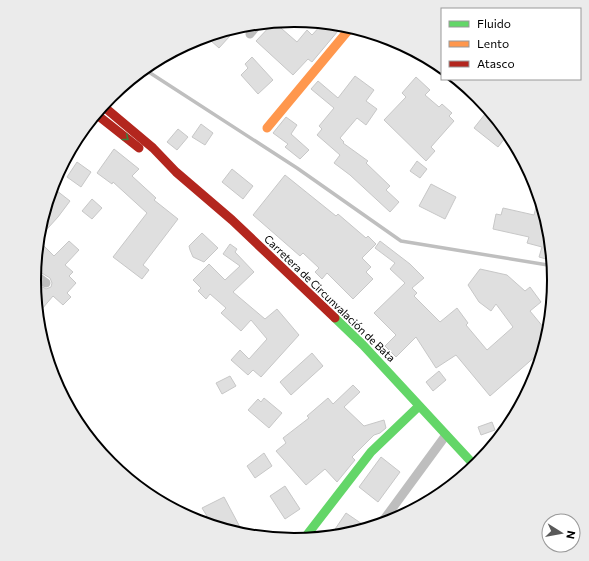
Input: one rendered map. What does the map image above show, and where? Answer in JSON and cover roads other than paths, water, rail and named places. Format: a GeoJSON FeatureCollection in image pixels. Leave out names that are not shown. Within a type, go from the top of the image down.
{"type":"FeatureCollection","features":[{"type":"Feature","properties":{"kind":"main road"},"geometry":{"type":"LineString","coordinates":[[267,128],[346,32]]}},
{"type":"Feature","properties":{"kind":"main road","name":"Carretera de Circunvalación de Bata"},"geometry":{"type":"LineString","coordinates":[[107,110],[153,148],[176,172],[232,220],[357,339],[472,462]]}},
{"type":"Feature","properties":{"kind":"main road","name":"Carretera de Circunvalación de Bata"},"geometry":{"type":"LineString","coordinates":[[100,117],[145,153],[176,172]]}},
{"type":"Feature","properties":{"kind":"main road"},"geometry":{"type":"LineString","coordinates":[[308,533],[371,452],[418,406]]}},
{"type":"Feature","properties":{"kind":"street"},"geometry":{"type":"LineString","coordinates":[[250,34],[253,30]]}},
{"type":"Feature","properties":{"kind":"street"},"geometry":{"type":"LineString","coordinates":[[41,280],[46,283]]}},
{"type":"Feature","properties":{"kind":"street"},"geometry":{"type":"LineString","coordinates":[[386,517],[446,435]]}},
{"type":"Feature","properties":{"kind":"waterway"},"geometry":{"type":"LineString","coordinates":[[150,73],[297,168],[401,241],[547,265]]}}]}
